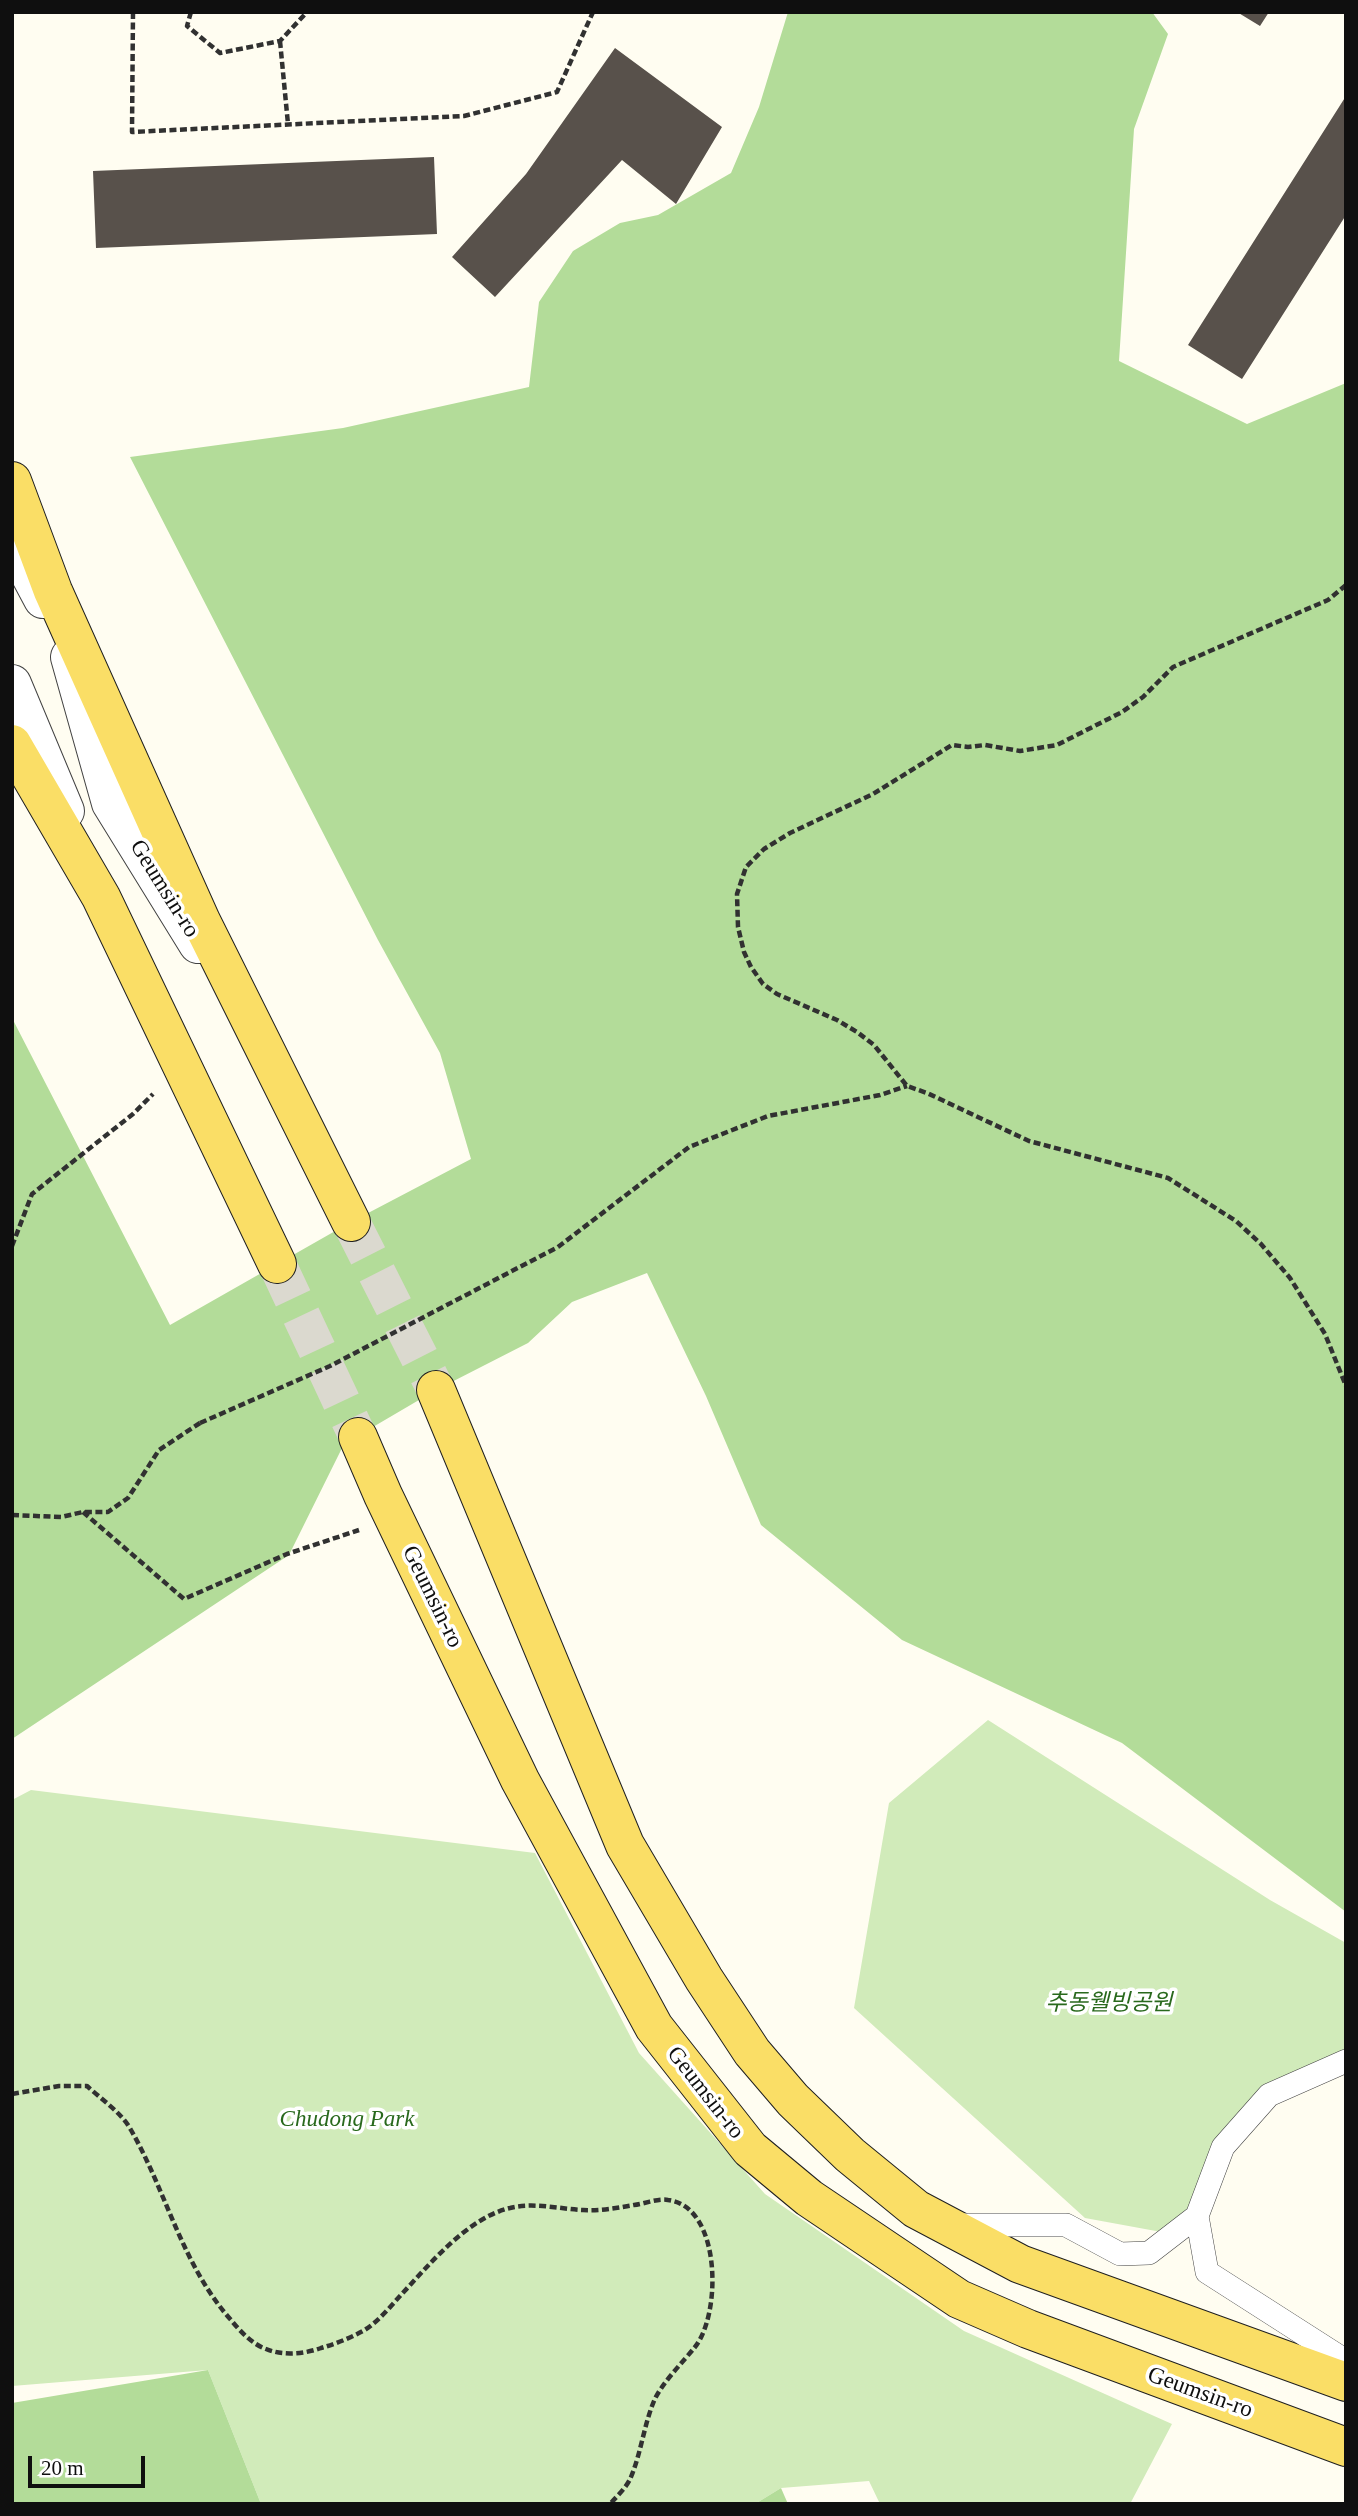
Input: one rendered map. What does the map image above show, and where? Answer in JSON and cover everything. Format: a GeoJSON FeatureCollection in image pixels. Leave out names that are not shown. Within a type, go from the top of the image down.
{"type":"FeatureCollection","features":[{"type":"Feature","properties":{"kind":"main road"},"geometry":{"type":"LineString","coordinates":[[12,481],[53,592],[201,921],[269,1059]]}},
{"type":"Feature","properties":{"kind":"main road"},"geometry":{"type":"LineString","coordinates":[[12,744],[101,897],[277,1264]]}},
{"type":"Feature","properties":{"kind":"main road","name":"Geumsin-ro"},"geometry":{"type":"LineString","coordinates":[[269,1059],[351,1223]]}},
{"type":"Feature","properties":{"kind":"main road"},"geometry":{"type":"LineString","coordinates":[[436,1390],[625,1845],[704,1979],[752,2052],[793,2100],[850,2155],[916,2209],[1020,2264],[1346,2382]]}},
{"type":"Feature","properties":{"kind":"main road","name":"Geumsin-ro"},"geometry":{"type":"LineString","coordinates":[[358,1437],[520,1780],[654,2027],[750,2149],[809,2198],[959,2299],[1028,2329],[1346,2447]]}},
{"type":"Feature","properties":{"kind":"street","name":"Geumsin-ro"},"geometry":{"type":"LineString","coordinates":[[12,541],[66,643],[111,803],[269,1059]]}},
{"type":"Feature","properties":{"kind":"street"},"geometry":{"type":"LineString","coordinates":[[12,684],[101,897]]}},
{"type":"Feature","properties":{"kind":"lane"},"geometry":{"type":"LineString","coordinates":[[945,2225],[1066,2225],[1120,2254],[1149,2253],[1197,2216],[1223,2147],[1269,2095],[1346,2061]]}},
{"type":"Feature","properties":{"kind":"lane"},"geometry":{"type":"LineString","coordinates":[[1197,2216],[1208,2272],[1346,2361]]}},
{"type":"Feature","properties":{"kind":"path"},"geometry":{"type":"LineString","coordinates":[[133,12],[132,132],[464,116],[557,92],[593,12]]}},
{"type":"Feature","properties":{"kind":"path"},"geometry":{"type":"LineString","coordinates":[[191,12],[187,26],[220,53],[280,41],[307,12]]}},
{"type":"Feature","properties":{"kind":"path"},"geometry":{"type":"LineString","coordinates":[[280,41],[288,124]]}},
{"type":"Feature","properties":{"kind":"path"},"geometry":{"type":"LineString","coordinates":[[1346,585],[1328,600],[1173,667],[1143,698],[1122,712],[1056,745],[1020,751],[985,745],[952,745],[873,794],[772,844],[746,867],[737,894],[738,927],[751,967],[763,984],[777,994],[837,1020],[857,1032],[874,1045],[907,1086],[1029,1141],[1168,1178],[1236,1221],[1261,1244],[1290,1278],[1325,1334],[1346,1386]]}},
{"type":"Feature","properties":{"kind":"path"},"geometry":{"type":"LineString","coordinates":[[12,1246],[32,1194],[133,1114],[181,1064]]}},
{"type":"Feature","properties":{"kind":"path"},"geometry":{"type":"LineString","coordinates":[[12,1515],[61,1517],[83,1512],[108,1512],[128,1498],[159,1450],[200,1423],[330,1366],[558,1247],[689,1147],[768,1116],[880,1094],[907,1086]]}},
{"type":"Feature","properties":{"kind":"path"},"geometry":{"type":"LineString","coordinates":[[83,1512],[184,1599],[287,1555],[394,1518]]}},
{"type":"Feature","properties":{"kind":"path"},"geometry":{"type":"LineString","coordinates":[[12,2094],[59,2086],[87,2086],[129,2126],[163,2196],[186,2253],[198,2276],[226,2314],[243,2333],[265,2349],[291,2354],[311,2352],[363,2330],[381,2316],[429,2265],[471,2227],[511,2207],[587,2210],[668,2200],[691,2210],[704,2233],[711,2258],[714,2295],[710,2319],[699,2343],[655,2398],[630,2480],[610,2504]]}},
{"type":"Feature","properties":{"kind":"green space"},"geometry":{"type":"Polygon","coordinates":[[[788,12],[1152,12],[1168,34],[1134,129],[1119,361],[1247,424],[1346,383],[1346,1912],[1122,1743],[902,1640],[761,1525],[706,1396],[647,1273],[572,1302],[528,1343],[436,1390],[344,1444],[289,1555],[12,1739],[12,1018],[170,1325],[351,1222],[471,1159],[440,1053],[378,940],[130,457],[343,428],[529,387],[539,302],[573,251],[620,223],[658,215],[731,173],[759,107],[788,12]]]}},
{"type":"Feature","properties":{"kind":"green space","name":"추동웰빙공원"},"geometry":{"type":"Polygon","coordinates":[[[988,1720],[1270,1900],[1346,1943],[1346,2060],[1249,2117],[1194,2238],[1085,2218],[854,2008],[889,1803],[988,1720]]]}},
{"type":"Feature","properties":{"kind":"green space","name":"Chudong Park"},"geometry":{"type":"Polygon","coordinates":[[[31,1790],[535,1853],[639,2053],[765,2194],[964,2331],[1172,2424],[1130,2504],[880,2504],[869,2481],[781,2488],[755,2504],[261,2504],[208,2370],[12,2386],[12,1800],[31,1790]]]}},
{"type":"Feature","properties":{"kind":"green space"},"geometry":{"type":"Polygon","coordinates":[[[208,2370],[261,2504],[12,2504],[12,2403],[208,2370]]]}},
{"type":"Feature","properties":{"kind":"green space"},"geometry":{"type":"Polygon","coordinates":[[[781,2488],[788,2504],[755,2504],[781,2488]]]}},
{"type":"Feature","properties":{"kind":"building"},"geometry":{"type":"Polygon","coordinates":[[[1237,12],[1269,12],[1260,26],[1237,12]]]}},
{"type":"Feature","properties":{"kind":"building"},"geometry":{"type":"Polygon","coordinates":[[[615,48],[722,127],[676,204],[622,160],[495,297],[452,257],[526,174],[615,48]]]}},
{"type":"Feature","properties":{"kind":"building"},"geometry":{"type":"Polygon","coordinates":[[[1346,96],[1346,215],[1242,379],[1188,345],[1346,96]]]}},
{"type":"Feature","properties":{"kind":"building"},"geometry":{"type":"Polygon","coordinates":[[[434,157],[437,234],[96,248],[93,171],[434,157]]]}},
{"type":"Feature","properties":{"kind":"tunnel"},"geometry":{"type":"LineString","coordinates":[[351,1222],[436,1390]]}},
{"type":"Feature","properties":{"kind":"tunnel"},"geometry":{"type":"LineString","coordinates":[[277,1264],[358,1437]]}}]}
